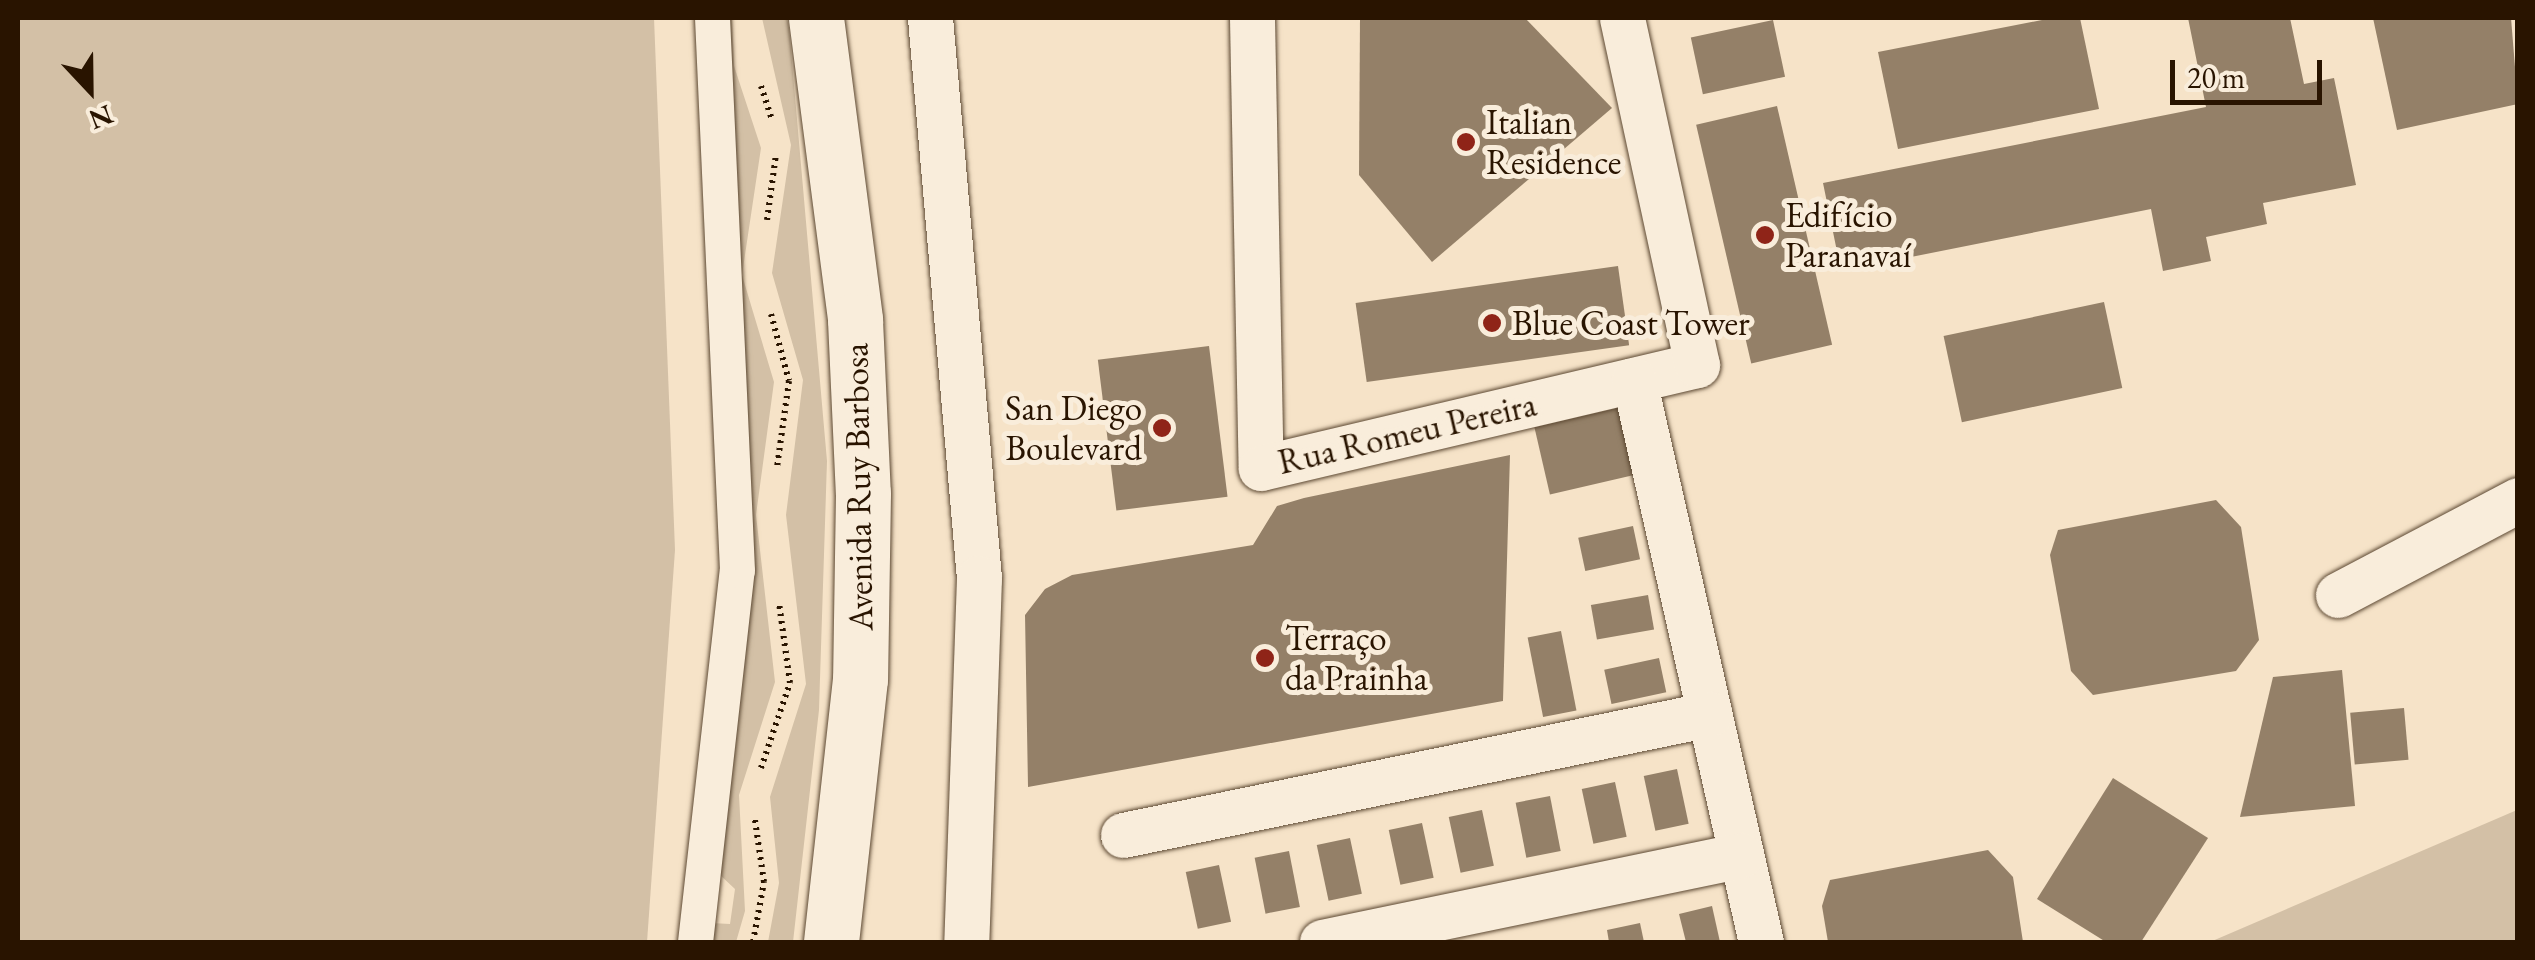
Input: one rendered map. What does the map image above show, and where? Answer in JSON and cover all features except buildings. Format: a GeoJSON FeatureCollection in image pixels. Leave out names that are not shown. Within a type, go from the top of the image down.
{"type":"FeatureCollection","features":[{"type":"Feature","properties":{"kind":"main road","name":"Avenida Ruy Barbosa"},"geometry":{"type":"LineString","coordinates":[[821,22],[855,320],[863,492],[860,679],[831,942]]}},
{"type":"Feature","properties":{"kind":"street"},"geometry":{"type":"LineString","coordinates":[[695,942],[737,570],[712,18]]}},
{"type":"Feature","properties":{"kind":"street"},"geometry":{"type":"LineString","coordinates":[[930,18],[980,578],[966,942]]}},
{"type":"Feature","properties":{"kind":"street","name":"Rua Romeu Pereira"},"geometry":{"type":"LineString","coordinates":[[1252,18],[1262,468],[1698,365],[1622,18]]}},
{"type":"Feature","properties":{"kind":"street"},"geometry":{"type":"LineString","coordinates":[[1634,380],[1761,942]]}},
{"type":"Feature","properties":{"kind":"street"},"geometry":{"type":"LineString","coordinates":[[2338,595],[2518,500]]}},
{"type":"Feature","properties":{"kind":"street"},"geometry":{"type":"LineString","coordinates":[[1122,836],[1710,714]]}},
{"type":"Feature","properties":{"kind":"street"},"geometry":{"type":"LineString","coordinates":[[1322,942],[1741,855]]}},
{"type":"Feature","properties":{"kind":"shaded area"},"geometry":{"type":"Polygon","coordinates":[[[18,18],[654,18],[675,550],[647,942],[18,942],[18,18]]]}},
{"type":"Feature","properties":{"kind":"shaded area"},"geometry":{"type":"Polygon","coordinates":[[[724,18],[732,18],[734,66],[761,148],[742,275],[774,382],[756,515],[775,682],[739,795],[745,911],[736,942],[707,942],[711,923],[730,924],[735,889],[720,875],[724,18]]]}},
{"type":"Feature","properties":{"kind":"shaded area"},"geometry":{"type":"Polygon","coordinates":[[[762,18],[787,18],[789,28],[827,461],[819,710],[793,942],[768,942],[779,883],[770,797],[806,684],[786,515],[803,380],[772,273],[791,145],[762,18]]]}},
{"type":"Feature","properties":{"kind":"shaded area"},"geometry":{"type":"Polygon","coordinates":[[[2517,810],[2517,942],[2210,942],[2517,810]]]}},
{"type":"Feature","properties":{"kind":"place","name":"Italian Residence"},"geometry":{"type":"Point","coordinates":[1466,142]}},
{"type":"Feature","properties":{"kind":"place","name":"Edifício Paranavaí"},"geometry":{"type":"Point","coordinates":[1765,235]}},
{"type":"Feature","properties":{"kind":"place","name":"Blue Coast Tower"},"geometry":{"type":"Point","coordinates":[1492,323]}},
{"type":"Feature","properties":{"kind":"place","name":"San Diego Boulevard"},"geometry":{"type":"Point","coordinates":[1162,428]}},
{"type":"Feature","properties":{"kind":"place","name":"Terraço da Prainha"},"geometry":{"type":"Point","coordinates":[1265,658]}}]}
